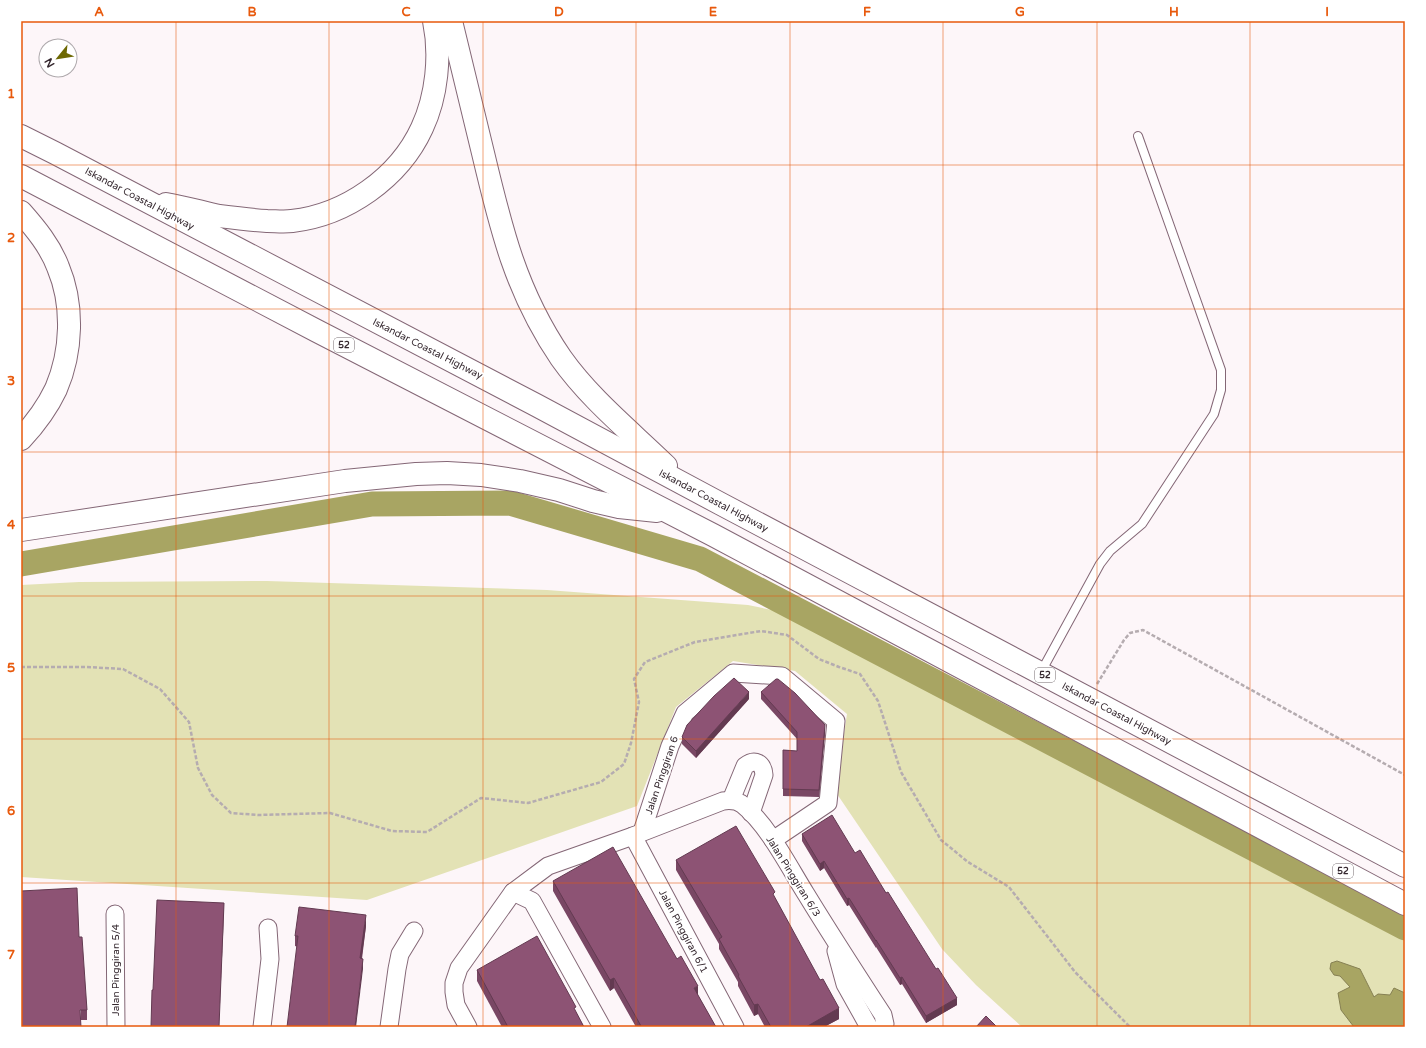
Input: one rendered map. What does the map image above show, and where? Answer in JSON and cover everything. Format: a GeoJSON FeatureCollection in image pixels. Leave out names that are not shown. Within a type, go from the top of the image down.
{"type":"FeatureCollection","features":[{"type":"Feature","properties":{"kind":"highway"},"geometry":{"type":"LineString","coordinates":[[147,202],[250,220],[291,221],[317,216],[341,207],[361,196],[378,184],[395,168],[411,147],[422,128],[431,103],[436,73],[437,50],[434,21]]}},
{"type":"Feature","properties":{"kind":"highway"},"geometry":{"type":"LineString","coordinates":[[451,21],[502,231],[520,284],[532,309],[562,359],[582,383],[602,406],[684,484]]}},
{"type":"Feature","properties":{"kind":"highway","name":"Iskandar Coastal Highway"},"geometry":{"type":"LineString","coordinates":[[21,136],[529,401],[1405,866]]}},
{"type":"Feature","properties":{"kind":"highway","name":"52"},"geometry":{"type":"LineString","coordinates":[[21,176],[317,331],[669,512],[1405,904]]}},
{"type":"Feature","properties":{"kind":"highway"},"geometry":{"type":"LineString","coordinates":[[21,212],[48,246],[58,267],[66,288],[69,329],[67,348],[56,390],[34,425],[21,439]]}},
{"type":"Feature","properties":{"kind":"highway"},"geometry":{"type":"LineString","coordinates":[[21,530],[382,476],[447,473],[481,475],[520,481],[559,490],[593,501],[619,507],[669,512]]}},
{"type":"Feature","properties":{"kind":"street","name":"Jalan Pinggiran 6"},"geometry":{"type":"LineString","coordinates":[[638,834],[670,746],[685,713],[733,673],[782,676],[836,722],[828,803],[773,840]]}},
{"type":"Feature","properties":{"kind":"street"},"geometry":{"type":"LineString","coordinates":[[727,800],[745,766],[749,762],[760,764],[764,768],[764,775],[751,813]]}},
{"type":"Feature","properties":{"kind":"street","name":"Jalan Pinggiran 6/3"},"geometry":{"type":"LineString","coordinates":[[727,800],[741,804],[751,813],[773,840],[834,940],[883,1015],[885,1024],[883,1027]]}},
{"type":"Feature","properties":{"kind":"street","name":"Jalan Pinggiran 6"},"geometry":{"type":"LineString","coordinates":[[468,1027],[456,1005],[454,992],[454,983],[459,968],[513,892],[548,866],[727,800]]}},
{"type":"Feature","properties":{"kind":"street","name":"Jalan Pinggiran 6/1"},"geometry":{"type":"LineString","coordinates":[[638,834],[735,1027]]}},
{"type":"Feature","properties":{"kind":"street"},"geometry":{"type":"LineString","coordinates":[[513,892],[532,901],[602,1027]]}},
{"type":"Feature","properties":{"kind":"street","name":"Jalan Pinggiran 5/4"},"geometry":{"type":"LineString","coordinates":[[115,914],[116,1027]]}},
{"type":"Feature","properties":{"kind":"street"},"geometry":{"type":"LineString","coordinates":[[262,1027],[270,959],[268,928]]}},
{"type":"Feature","properties":{"kind":"street"},"geometry":{"type":"LineString","coordinates":[[389,1027],[400,954],[414,931]]}},
{"type":"Feature","properties":{"kind":"street","name":"Jalan Pinggiran 6/3"},"geometry":{"type":"LineString","coordinates":[[834,940],[845,984],[869,1027]]}},
{"type":"Feature","properties":{"kind":"lane"},"geometry":{"type":"LineString","coordinates":[[1041,673],[1100,564],[1110,551],[1142,524],[1214,414],[1221,390],[1221,370],[1138,136]]}},
{"type":"Feature","properties":{"kind":"path"},"geometry":{"type":"LineString","coordinates":[[21,667],[87,667],[123,669],[160,689],[189,722],[198,768],[212,795],[232,813],[258,815],[330,813],[392,831],[427,832],[481,798],[528,803],[601,782],[624,764],[631,743],[639,702],[634,679],[645,662],[695,642],[761,630],[787,635],[819,658],[839,668],[860,674],[878,701],[901,772],[940,840],[968,862],[1009,887],[1075,972],[1130,1027]]}},
{"type":"Feature","properties":{"kind":"path"},"geometry":{"type":"LineString","coordinates":[[1089,698],[1124,640],[1130,633],[1142,630],[1405,775]]}},
{"type":"Feature","properties":{"kind":"green space"},"geometry":{"type":"Polygon","coordinates":[[[267,581],[547,590],[748,605],[786,613],[856,644],[1405,939],[1405,1027],[1022,1027],[976,985],[942,949],[835,791],[847,714],[795,671],[733,661],[676,707],[637,806],[367,900],[21,877],[21,585],[79,582],[267,581]]]}},
{"type":"Feature","properties":{"kind":"shaded area"},"geometry":{"type":"Polygon","coordinates":[[[1337,961],[1360,969],[1374,997],[1378,994],[1390,995],[1394,988],[1405,993],[1405,1027],[1354,1027],[1341,1010],[1338,993],[1350,987],[1340,976],[1334,975],[1330,969],[1331,963],[1337,961]]]}},
{"type":"Feature","properties":{"kind":"building"},"geometry":{"type":"Polygon","coordinates":[[[734,678],[749,692],[696,751],[682,737],[687,725],[714,696],[734,678]]]}},
{"type":"Feature","properties":{"kind":"building"},"geometry":{"type":"Polygon","coordinates":[[[776,679],[795,693],[825,725],[819,790],[783,789],[783,750],[797,751],[797,732],[761,692],[776,679]]]}},
{"type":"Feature","properties":{"kind":"building"},"geometry":{"type":"Polygon","coordinates":[[[832,815],[855,853],[860,850],[886,893],[888,892],[936,969],[938,968],[957,998],[926,1016],[902,977],[900,978],[849,898],[847,899],[824,861],[820,864],[802,834],[832,815]]]}},
{"type":"Feature","properties":{"kind":"building"},"geometry":{"type":"Polygon","coordinates":[[[736,826],[775,892],[773,894],[820,980],[823,979],[839,1008],[806,1027],[771,1027],[758,1004],[754,1005],[719,939],[722,937],[676,860],[736,826]]]}},
{"type":"Feature","properties":{"kind":"building"},"geometry":{"type":"Polygon","coordinates":[[[613,847],[677,959],[681,956],[698,986],[694,988],[716,1027],[639,1027],[641,1026],[614,978],[610,980],[553,881],[613,847]]]}},
{"type":"Feature","properties":{"kind":"building"},"geometry":{"type":"Polygon","coordinates":[[[77,888],[79,937],[82,937],[87,1010],[80,1010],[81,1027],[21,1027],[21,891],[77,888]]]}},
{"type":"Feature","properties":{"kind":"building"},"geometry":{"type":"Polygon","coordinates":[[[157,900],[224,903],[219,1027],[151,1027],[157,900]]]}},
{"type":"Feature","properties":{"kind":"building"},"geometry":{"type":"Polygon","coordinates":[[[299,907],[366,915],[360,958],[363,959],[355,1027],[287,1027],[298,936],[295,936],[299,907]]]}},
{"type":"Feature","properties":{"kind":"building"},"geometry":{"type":"Polygon","coordinates":[[[537,936],[576,1007],[574,1008],[584,1027],[508,1027],[477,970],[537,936]]]}},
{"type":"Feature","properties":{"kind":"building"},"geometry":{"type":"Polygon","coordinates":[[[986,1016],[997,1027],[976,1027],[986,1016]]]}},
{"type":"Feature","properties":{"kind":"waterway"},"geometry":{"type":"LineString","coordinates":[[21,564],[372,504],[510,503],[700,559],[1405,928]]}}]}
